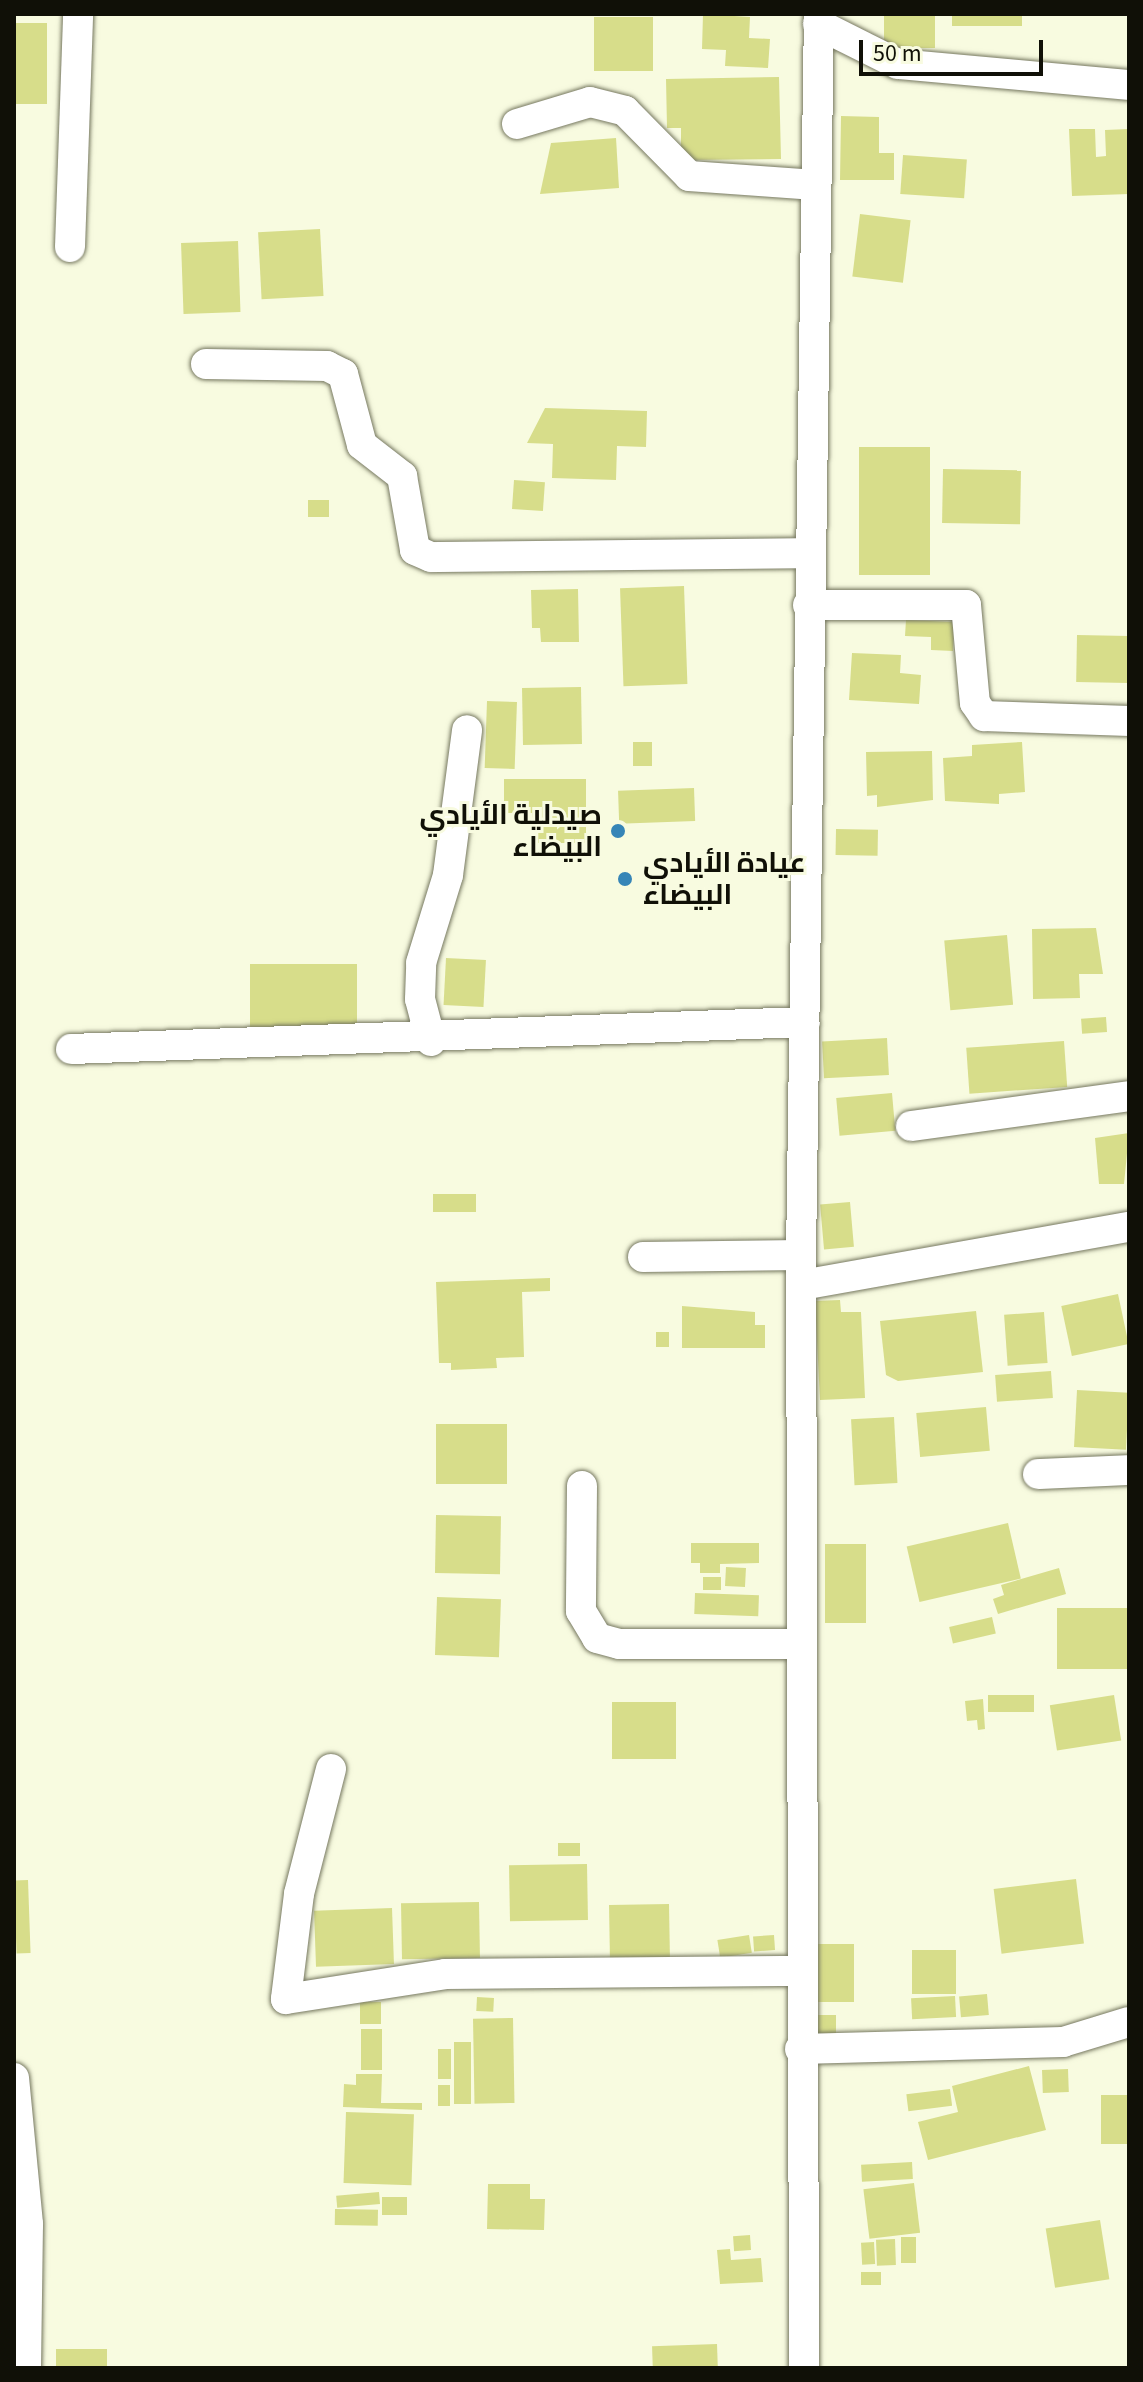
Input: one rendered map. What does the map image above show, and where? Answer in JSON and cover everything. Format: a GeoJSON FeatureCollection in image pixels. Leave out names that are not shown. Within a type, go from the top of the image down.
{"type":"FeatureCollection","features":[{"type":"Feature","properties":{"kind":"street"},"geometry":{"type":"LineString","coordinates":[[70,247],[78,14]]}},
{"type":"Feature","properties":{"kind":"street"},"geometry":{"type":"LineString","coordinates":[[804,2368],[799,1971],[801,1270],[808,553],[818,19],[898,64],[1129,85]]}},
{"type":"Feature","properties":{"kind":"street"},"geometry":{"type":"LineString","coordinates":[[517,124],[590,102],[625,111],[689,176],[816,185]]}},
{"type":"Feature","properties":{"kind":"street"},"geometry":{"type":"LineString","coordinates":[[206,364],[327,366],[343,374],[362,445],[402,476],[415,550],[431,557],[808,553]]}},
{"type":"Feature","properties":{"kind":"street"},"geometry":{"type":"LineString","coordinates":[[808,605],[959,602],[972,623],[975,703],[984,716],[1129,721]]}},
{"type":"Feature","properties":{"kind":"street"},"geometry":{"type":"LineString","coordinates":[[431,1041],[421,963],[448,875],[467,730]]}},
{"type":"Feature","properties":{"kind":"street"},"geometry":{"type":"LineString","coordinates":[[71,1049],[431,1041],[805,1022]]}},
{"type":"Feature","properties":{"kind":"street"},"geometry":{"type":"LineString","coordinates":[[911,1126],[1129,1096]]}},
{"type":"Feature","properties":{"kind":"street"},"geometry":{"type":"LineString","coordinates":[[643,1257],[801,1270],[1129,1227]]}},
{"type":"Feature","properties":{"kind":"street"},"geometry":{"type":"LineString","coordinates":[[1038,1474],[1129,1470]]}},
{"type":"Feature","properties":{"kind":"street"},"geometry":{"type":"LineString","coordinates":[[582,1486],[581,1611],[597,1638],[619,1644],[800,1644]]}},
{"type":"Feature","properties":{"kind":"street"},"geometry":{"type":"LineString","coordinates":[[331,1769],[299,1894],[286,1999],[445,1974],[799,1971]]}},
{"type":"Feature","properties":{"kind":"street"},"geometry":{"type":"LineString","coordinates":[[800,2049],[1063,2042],[1129,2022]]}},
{"type":"Feature","properties":{"kind":"street"},"geometry":{"type":"LineString","coordinates":[[14,2078],[28,2224],[26,2368]]}},
{"type":"Feature","properties":{"kind":"building"},"geometry":{"type":"Polygon","coordinates":[[[703,14],[750,17],[749,38],[770,39],[768,68],[725,66],[726,50],[702,49],[703,14]]]}},
{"type":"Feature","properties":{"kind":"building"},"geometry":{"type":"Polygon","coordinates":[[[884,14],[935,14],[935,48],[884,48],[884,14]]]}},
{"type":"Feature","properties":{"kind":"building"},"geometry":{"type":"Polygon","coordinates":[[[952,14],[1022,14],[1022,26],[952,26],[952,14]]]}},
{"type":"Feature","properties":{"kind":"building"},"geometry":{"type":"Polygon","coordinates":[[[594,17],[653,17],[653,71],[594,71],[594,17]]]}},
{"type":"Feature","properties":{"kind":"building"},"geometry":{"type":"Polygon","coordinates":[[[14,23],[47,23],[47,104],[14,104],[14,23]]]}},
{"type":"Feature","properties":{"kind":"building"},"geometry":{"type":"Polygon","coordinates":[[[779,77],[781,159],[681,160],[681,128],[667,128],[666,79],[779,77]]]}},
{"type":"Feature","properties":{"kind":"building"},"geometry":{"type":"Polygon","coordinates":[[[841,116],[879,117],[879,153],[894,153],[894,180],[840,180],[841,116]]]}},
{"type":"Feature","properties":{"kind":"building"},"geometry":{"type":"Polygon","coordinates":[[[1069,129],[1095,129],[1096,157],[1106,156],[1105,130],[1129,129],[1129,194],[1072,196],[1069,129]]]}},
{"type":"Feature","properties":{"kind":"building"},"geometry":{"type":"Polygon","coordinates":[[[616,138],[619,188],[540,194],[551,143],[616,138]]]}},
{"type":"Feature","properties":{"kind":"building"},"geometry":{"type":"Polygon","coordinates":[[[903,155],[967,159],[964,198],[900,194],[903,155]]]}},
{"type":"Feature","properties":{"kind":"building"},"geometry":{"type":"Polygon","coordinates":[[[860,214],[911,220],[903,283],[852,277],[860,214]]]}},
{"type":"Feature","properties":{"kind":"building"},"geometry":{"type":"Polygon","coordinates":[[[320,229],[324,296],[262,299],[258,232],[320,229]]]}},
{"type":"Feature","properties":{"kind":"building"},"geometry":{"type":"Polygon","coordinates":[[[238,241],[240,312],[184,314],[181,243],[238,241]]]}},
{"type":"Feature","properties":{"kind":"building"},"geometry":{"type":"Polygon","coordinates":[[[545,408],[647,411],[646,447],[617,446],[616,480],[552,478],[553,444],[527,443],[545,408]]]}},
{"type":"Feature","properties":{"kind":"building"},"geometry":{"type":"Polygon","coordinates":[[[859,447],[930,447],[930,575],[859,575],[859,447]]]}},
{"type":"Feature","properties":{"kind":"building"},"geometry":{"type":"Polygon","coordinates":[[[943,469],[1021,470],[1020,524],[942,523],[943,469]]]}},
{"type":"Feature","properties":{"kind":"building"},"geometry":{"type":"Polygon","coordinates":[[[514,480],[545,482],[543,511],[512,509],[514,480]]]}},
{"type":"Feature","properties":{"kind":"building"},"geometry":{"type":"Polygon","coordinates":[[[308,500],[329,500],[329,517],[308,517],[308,500]]]}},
{"type":"Feature","properties":{"kind":"building"},"geometry":{"type":"Polygon","coordinates":[[[684,586],[687,684],[623,686],[620,588],[684,586]]]}},
{"type":"Feature","properties":{"kind":"building"},"geometry":{"type":"Polygon","coordinates":[[[578,589],[579,642],[541,642],[540,628],[532,628],[531,590],[578,589]]]}},
{"type":"Feature","properties":{"kind":"building"},"geometry":{"type":"Polygon","coordinates":[[[906,620],[954,622],[953,651],[931,650],[931,637],[905,636],[906,620]]]}},
{"type":"Feature","properties":{"kind":"building"},"geometry":{"type":"Polygon","coordinates":[[[1077,635],[1129,636],[1128,683],[1076,682],[1077,635]]]}},
{"type":"Feature","properties":{"kind":"building"},"geometry":{"type":"Polygon","coordinates":[[[852,653],[901,655],[900,673],[921,675],[919,704],[849,700],[852,653]]]}},
{"type":"Feature","properties":{"kind":"building"},"geometry":{"type":"Polygon","coordinates":[[[581,687],[582,744],[523,745],[522,688],[581,687]]]}},
{"type":"Feature","properties":{"kind":"building"},"geometry":{"type":"Polygon","coordinates":[[[487,701],[517,702],[515,769],[485,768],[487,701]]]}},
{"type":"Feature","properties":{"kind":"building"},"geometry":{"type":"Polygon","coordinates":[[[633,742],[652,742],[652,766],[633,766],[633,742]]]}},
{"type":"Feature","properties":{"kind":"building"},"geometry":{"type":"Polygon","coordinates":[[[1022,742],[1025,792],[999,794],[999,804],[945,801],[943,758],[972,756],[972,745],[1022,742]]]}},
{"type":"Feature","properties":{"kind":"building"},"geometry":{"type":"Polygon","coordinates":[[[932,751],[933,800],[877,807],[877,795],[867,796],[866,752],[932,751]]]}},
{"type":"Feature","properties":{"kind":"building"},"geometry":{"type":"Polygon","coordinates":[[[504,779],[586,779],[586,843],[532,843],[532,813],[504,813],[504,779]]]}},
{"type":"Feature","properties":{"kind":"building"},"geometry":{"type":"Polygon","coordinates":[[[694,788],[695,821],[619,824],[618,791],[694,788]]]}},
{"type":"Feature","properties":{"kind":"building"},"geometry":{"type":"Polygon","coordinates":[[[836,829],[878,830],[878,856],[836,855],[836,829]]]}},
{"type":"Feature","properties":{"kind":"building"},"geometry":{"type":"Polygon","coordinates":[[[1096,928],[1103,974],[1079,974],[1080,998],[1033,999],[1032,929],[1096,928]]]}},
{"type":"Feature","properties":{"kind":"building"},"geometry":{"type":"Polygon","coordinates":[[[1007,935],[1013,1005],[950,1010],[944,940],[1007,935]]]}},
{"type":"Feature","properties":{"kind":"building"},"geometry":{"type":"Polygon","coordinates":[[[446,958],[486,960],[483,1007],[444,1005],[446,958]]]}},
{"type":"Feature","properties":{"kind":"building"},"geometry":{"type":"Polygon","coordinates":[[[250,964],[357,964],[357,1029],[250,1029],[250,964]]]}},
{"type":"Feature","properties":{"kind":"building"},"geometry":{"type":"Polygon","coordinates":[[[1106,1017],[1107,1032],[1082,1034],[1081,1019],[1106,1017]]]}},
{"type":"Feature","properties":{"kind":"building"},"geometry":{"type":"Polygon","coordinates":[[[887,1038],[889,1075],[824,1078],[822,1041],[887,1038]]]}},
{"type":"Feature","properties":{"kind":"building"},"geometry":{"type":"Polygon","coordinates":[[[1064,1041],[1067,1087],[969,1094],[966,1048],[1064,1041]]]}},
{"type":"Feature","properties":{"kind":"building"},"geometry":{"type":"Polygon","coordinates":[[[892,1093],[895,1131],[840,1136],[836,1098],[892,1093]]]}},
{"type":"Feature","properties":{"kind":"building"},"geometry":{"type":"Polygon","coordinates":[[[1129,1133],[1124,1184],[1099,1184],[1095,1138],[1129,1133]]]}},
{"type":"Feature","properties":{"kind":"building"},"geometry":{"type":"Polygon","coordinates":[[[433,1194],[476,1194],[476,1212],[433,1212],[433,1194]]]}},
{"type":"Feature","properties":{"kind":"building"},"geometry":{"type":"Polygon","coordinates":[[[850,1202],[854,1247],[824,1249],[820,1205],[850,1202]]]}},
{"type":"Feature","properties":{"kind":"building"},"geometry":{"type":"Polygon","coordinates":[[[550,1278],[550,1291],[522,1292],[524,1357],[496,1358],[497,1368],[451,1370],[451,1363],[439,1363],[436,1282],[550,1278]]]}},
{"type":"Feature","properties":{"kind":"building"},"geometry":{"type":"Polygon","coordinates":[[[1118,1294],[1129,1344],[1072,1356],[1061,1306],[1118,1294]]]}},
{"type":"Feature","properties":{"kind":"building"},"geometry":{"type":"Polygon","coordinates":[[[840,1300],[841,1312],[861,1312],[865,1398],[820,1400],[815,1301],[840,1300]]]}},
{"type":"Feature","properties":{"kind":"building"},"geometry":{"type":"Polygon","coordinates":[[[682,1306],[755,1312],[755,1325],[765,1325],[765,1348],[682,1348],[682,1306]]]}},
{"type":"Feature","properties":{"kind":"building"},"geometry":{"type":"Polygon","coordinates":[[[976,1311],[983,1372],[898,1381],[886,1375],[880,1321],[976,1311]]]}},
{"type":"Feature","properties":{"kind":"building"},"geometry":{"type":"Polygon","coordinates":[[[1044,1312],[1048,1363],[1008,1366],[1004,1315],[1044,1312]]]}},
{"type":"Feature","properties":{"kind":"building"},"geometry":{"type":"Polygon","coordinates":[[[656,1332],[669,1332],[669,1347],[656,1347],[656,1332]]]}},
{"type":"Feature","properties":{"kind":"building"},"geometry":{"type":"Polygon","coordinates":[[[1051,1371],[1053,1398],[997,1402],[995,1375],[1051,1371]]]}},
{"type":"Feature","properties":{"kind":"building"},"geometry":{"type":"Polygon","coordinates":[[[1077,1390],[1129,1393],[1126,1450],[1074,1447],[1077,1390]]]}},
{"type":"Feature","properties":{"kind":"building"},"geometry":{"type":"Polygon","coordinates":[[[986,1407],[990,1451],[920,1457],[916,1413],[986,1407]]]}},
{"type":"Feature","properties":{"kind":"building"},"geometry":{"type":"Polygon","coordinates":[[[894,1417],[897,1483],[855,1485],[851,1419],[894,1417]]]}},
{"type":"Feature","properties":{"kind":"building"},"geometry":{"type":"Polygon","coordinates":[[[436,1424],[507,1424],[507,1484],[436,1484],[436,1424]]]}},
{"type":"Feature","properties":{"kind":"building"},"geometry":{"type":"Polygon","coordinates":[[[436,1515],[501,1516],[500,1574],[435,1573],[436,1515]]]}},
{"type":"Feature","properties":{"kind":"building"},"geometry":{"type":"Polygon","coordinates":[[[1008,1523],[1021,1579],[919,1602],[907,1546],[1008,1523]]]}},
{"type":"Feature","properties":{"kind":"building"},"geometry":{"type":"Polygon","coordinates":[[[691,1543],[759,1543],[759,1563],[720,1564],[720,1573],[700,1573],[700,1563],[691,1563],[691,1543]]]}},
{"type":"Feature","properties":{"kind":"building"},"geometry":{"type":"Polygon","coordinates":[[[825,1544],[866,1544],[866,1623],[825,1623],[825,1544]]]}},
{"type":"Feature","properties":{"kind":"building"},"geometry":{"type":"Polygon","coordinates":[[[726,1567],[746,1568],[745,1587],[725,1586],[726,1567]]]}},
{"type":"Feature","properties":{"kind":"building"},"geometry":{"type":"Polygon","coordinates":[[[1059,1568],[1066,1594],[998,1614],[993,1599],[1004,1595],[1001,1585],[1059,1568]]]}},
{"type":"Feature","properties":{"kind":"building"},"geometry":{"type":"Polygon","coordinates":[[[703,1577],[721,1577],[721,1590],[703,1590],[703,1577]]]}},
{"type":"Feature","properties":{"kind":"building"},"geometry":{"type":"Polygon","coordinates":[[[695,1593],[759,1595],[758,1616],[694,1614],[695,1593]]]}},
{"type":"Feature","properties":{"kind":"building"},"geometry":{"type":"Polygon","coordinates":[[[437,1597],[501,1599],[499,1657],[435,1655],[437,1597]]]}},
{"type":"Feature","properties":{"kind":"building"},"geometry":{"type":"Polygon","coordinates":[[[1057,1608],[1129,1608],[1129,1669],[1057,1669],[1057,1608]]]}},
{"type":"Feature","properties":{"kind":"building"},"geometry":{"type":"Polygon","coordinates":[[[992,1617],[996,1634],[953,1643],[949,1627],[992,1617]]]}},
{"type":"Feature","properties":{"kind":"building"},"geometry":{"type":"Polygon","coordinates":[[[988,1695],[1034,1695],[1034,1712],[988,1712],[988,1695]]]}},
{"type":"Feature","properties":{"kind":"building"},"geometry":{"type":"Polygon","coordinates":[[[1114,1695],[1121,1740],[1057,1751],[1050,1705],[1114,1695]]]}},
{"type":"Feature","properties":{"kind":"building"},"geometry":{"type":"Polygon","coordinates":[[[983,1699],[985,1729],[978,1730],[977,1720],[967,1721],[965,1701],[983,1699]]]}},
{"type":"Feature","properties":{"kind":"building"},"geometry":{"type":"Polygon","coordinates":[[[612,1702],[676,1702],[676,1759],[612,1759],[612,1702]]]}},
{"type":"Feature","properties":{"kind":"building"},"geometry":{"type":"Polygon","coordinates":[[[558,1843],[580,1843],[580,1856],[558,1856],[558,1843]]]}},
{"type":"Feature","properties":{"kind":"building"},"geometry":{"type":"Polygon","coordinates":[[[587,1864],[588,1920],[510,1921],[509,1865],[587,1864]]]}},
{"type":"Feature","properties":{"kind":"building"},"geometry":{"type":"Polygon","coordinates":[[[1076,1879],[1084,1944],[1002,1954],[994,1889],[1076,1879]]]}},
{"type":"Feature","properties":{"kind":"building"},"geometry":{"type":"Polygon","coordinates":[[[14,1880],[28,1880],[31,1953],[17,1953],[14,1880]]]}},
{"type":"Feature","properties":{"kind":"building"},"geometry":{"type":"Polygon","coordinates":[[[479,1902],[480,1958],[402,1959],[401,1903],[479,1902]]]}},
{"type":"Feature","properties":{"kind":"building"},"geometry":{"type":"Polygon","coordinates":[[[669,1904],[670,1958],[610,1959],[609,1905],[669,1904]]]}},
{"type":"Feature","properties":{"kind":"building"},"geometry":{"type":"Polygon","coordinates":[[[392,1908],[394,1964],[316,1967],[314,1911],[392,1908]]]}},
{"type":"Feature","properties":{"kind":"building"},"geometry":{"type":"Polygon","coordinates":[[[749,1935],[752,1953],[720,1958],[717,1940],[749,1935]]]}},
{"type":"Feature","properties":{"kind":"building"},"geometry":{"type":"Polygon","coordinates":[[[774,1935],[775,1950],[754,1951],[753,1936],[774,1935]]]}},
{"type":"Feature","properties":{"kind":"building"},"geometry":{"type":"Polygon","coordinates":[[[815,1944],[854,1944],[854,2002],[815,2002],[815,1944]]]}},
{"type":"Feature","properties":{"kind":"building"},"geometry":{"type":"Polygon","coordinates":[[[912,1950],[956,1950],[956,1994],[912,1994],[912,1950]]]}},
{"type":"Feature","properties":{"kind":"building"},"geometry":{"type":"Polygon","coordinates":[[[987,1994],[989,2015],[961,2017],[959,1996],[987,1994]]]}},
{"type":"Feature","properties":{"kind":"building"},"geometry":{"type":"Polygon","coordinates":[[[955,1996],[956,2017],[912,2019],[911,1998],[955,1996]]]}},
{"type":"Feature","properties":{"kind":"building"},"geometry":{"type":"Polygon","coordinates":[[[477,1997],[494,1998],[493,2012],[476,2011],[477,1997]]]}},
{"type":"Feature","properties":{"kind":"building"},"geometry":{"type":"Polygon","coordinates":[[[360,2002],[381,2002],[381,2024],[360,2024],[360,2002]]]}},
{"type":"Feature","properties":{"kind":"building"},"geometry":{"type":"Polygon","coordinates":[[[813,2015],[836,2015],[836,2034],[813,2034],[813,2015]]]}},
{"type":"Feature","properties":{"kind":"building"},"geometry":{"type":"Polygon","coordinates":[[[513,2018],[514,2103],[474,2104],[473,2019],[513,2018]]]}},
{"type":"Feature","properties":{"kind":"building"},"geometry":{"type":"Polygon","coordinates":[[[361,2029],[382,2029],[382,2070],[361,2070],[361,2029]]]}},
{"type":"Feature","properties":{"kind":"building"},"geometry":{"type":"Polygon","coordinates":[[[454,2042],[471,2042],[471,2104],[454,2104],[454,2042]]]}},
{"type":"Feature","properties":{"kind":"building"},"geometry":{"type":"Polygon","coordinates":[[[438,2049],[451,2049],[451,2079],[438,2079],[438,2049]]]}},
{"type":"Feature","properties":{"kind":"building"},"geometry":{"type":"Polygon","coordinates":[[[1029,2066],[1046,2130],[928,2160],[918,2122],[958,2112],[952,2086],[1029,2066]]]}},
{"type":"Feature","properties":{"kind":"building"},"geometry":{"type":"Polygon","coordinates":[[[1068,2069],[1069,2092],[1043,2093],[1042,2070],[1068,2069]]]}},
{"type":"Feature","properties":{"kind":"building"},"geometry":{"type":"Polygon","coordinates":[[[356,2074],[382,2074],[381,2103],[422,2103],[422,2110],[343,2107],[344,2084],[356,2085],[356,2074]]]}},
{"type":"Feature","properties":{"kind":"building"},"geometry":{"type":"Polygon","coordinates":[[[438,2085],[450,2085],[450,2106],[438,2106],[438,2085]]]}},
{"type":"Feature","properties":{"kind":"building"},"geometry":{"type":"Polygon","coordinates":[[[950,2089],[952,2106],[908,2111],[906,2094],[950,2089]]]}},
{"type":"Feature","properties":{"kind":"building"},"geometry":{"type":"Polygon","coordinates":[[[1101,2095],[1129,2095],[1129,2144],[1101,2144],[1101,2095]]]}},
{"type":"Feature","properties":{"kind":"building"},"geometry":{"type":"Polygon","coordinates":[[[346,2112],[414,2114],[411,2185],[344,2183],[346,2112]]]}},
{"type":"Feature","properties":{"kind":"building"},"geometry":{"type":"Polygon","coordinates":[[[912,2162],[913,2179],[862,2182],[861,2165],[912,2162]]]}},
{"type":"Feature","properties":{"kind":"building"},"geometry":{"type":"Polygon","coordinates":[[[914,2183],[920,2233],[869,2239],[863,2189],[914,2183]]]}},
{"type":"Feature","properties":{"kind":"building"},"geometry":{"type":"Polygon","coordinates":[[[488,2184],[530,2184],[530,2199],[545,2199],[544,2230],[487,2229],[488,2184]]]}},
{"type":"Feature","properties":{"kind":"building"},"geometry":{"type":"Polygon","coordinates":[[[379,2192],[380,2204],[337,2208],[336,2196],[379,2192]]]}},
{"type":"Feature","properties":{"kind":"building"},"geometry":{"type":"Polygon","coordinates":[[[382,2197],[407,2197],[407,2215],[382,2215],[382,2197]]]}},
{"type":"Feature","properties":{"kind":"building"},"geometry":{"type":"Polygon","coordinates":[[[335,2209],[378,2210],[378,2226],[335,2225],[335,2209]]]}},
{"type":"Feature","properties":{"kind":"building"},"geometry":{"type":"Polygon","coordinates":[[[1100,2220],[1109,2279],[1055,2288],[1046,2229],[1100,2220]]]}},
{"type":"Feature","properties":{"kind":"building"},"geometry":{"type":"Polygon","coordinates":[[[750,2235],[751,2250],[734,2251],[733,2236],[750,2235]]]}},
{"type":"Feature","properties":{"kind":"building"},"geometry":{"type":"Polygon","coordinates":[[[901,2237],[916,2237],[916,2263],[901,2263],[901,2237]]]}},
{"type":"Feature","properties":{"kind":"building"},"geometry":{"type":"Polygon","coordinates":[[[895,2239],[896,2265],[877,2266],[876,2240],[895,2239]]]}},
{"type":"Feature","properties":{"kind":"building"},"geometry":{"type":"Polygon","coordinates":[[[874,2242],[875,2264],[862,2265],[861,2243],[874,2242]]]}},
{"type":"Feature","properties":{"kind":"building"},"geometry":{"type":"Polygon","coordinates":[[[730,2249],[731,2260],[761,2258],[763,2282],[720,2284],[717,2250],[730,2249]]]}},
{"type":"Feature","properties":{"kind":"building"},"geometry":{"type":"Polygon","coordinates":[[[861,2272],[881,2272],[881,2285],[861,2285],[861,2272]]]}},
{"type":"Feature","properties":{"kind":"building"},"geometry":{"type":"Polygon","coordinates":[[[717,2344],[718,2368],[653,2368],[652,2346],[717,2344]]]}},
{"type":"Feature","properties":{"kind":"building"},"geometry":{"type":"Polygon","coordinates":[[[56,2349],[107,2349],[107,2368],[56,2368],[56,2349]]]}},
{"type":"Feature","properties":{"kind":"place","name":"صيدلية الأيادي البيضاء"},"geometry":{"type":"Point","coordinates":[618,831]}},
{"type":"Feature","properties":{"kind":"place","name":"عيادة الأيادي البيضاء"},"geometry":{"type":"Point","coordinates":[625,879]}}]}
